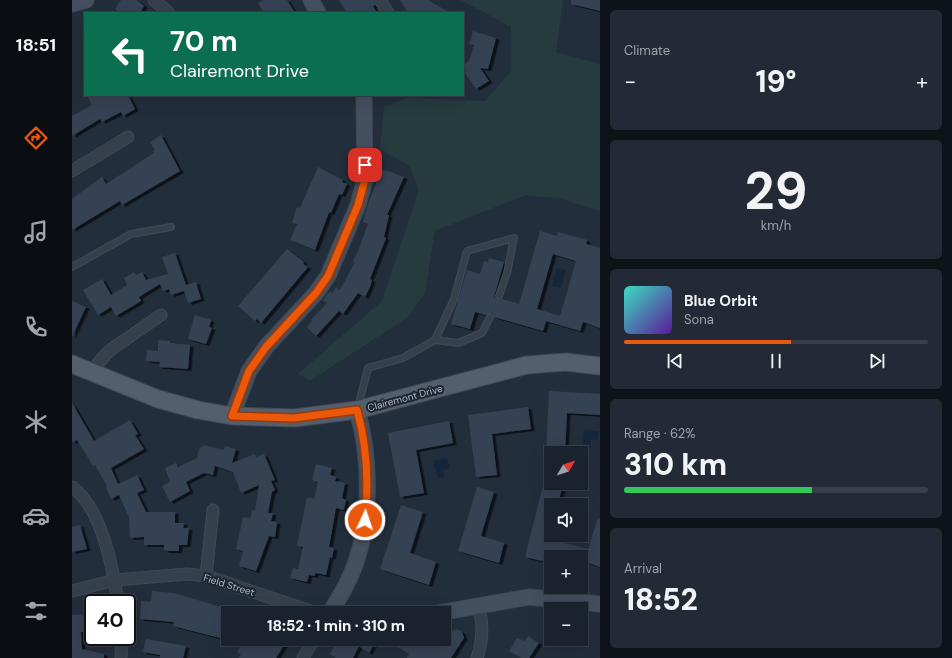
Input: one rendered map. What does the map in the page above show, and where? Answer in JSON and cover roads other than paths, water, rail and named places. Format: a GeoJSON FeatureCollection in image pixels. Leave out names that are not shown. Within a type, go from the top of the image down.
{"type":"FeatureCollection","features":[{"type":"Feature","properties":{"kind":"main road","name":"Clairemont Drive"},"geometry":{"type":"LineString","coordinates":[[72,364],[158,399],[198,410],[232,416],[294,418],[357,410],[528,365],[566,362],[600,366]]}},
{"type":"Feature","properties":{"kind":"street"},"geometry":{"type":"LineString","coordinates":[[72,4],[86,0]]}},
{"type":"Feature","properties":{"kind":"street"},"geometry":{"type":"LineString","coordinates":[[154,0],[168,12]]}},
{"type":"Feature","properties":{"kind":"street"},"geometry":{"type":"LineString","coordinates":[[311,0],[317,12]]}},
{"type":"Feature","properties":{"kind":"street"},"geometry":{"type":"LineString","coordinates":[[380,0],[387,12]]}},
{"type":"Feature","properties":{"kind":"street"},"geometry":{"type":"LineString","coordinates":[[232,416],[249,371],[266,347],[316,293],[328,276],[358,205],[365,179],[364,96]]}},
{"type":"Feature","properties":{"kind":"street"},"geometry":{"type":"LineString","coordinates":[[72,171],[128,138]]}},
{"type":"Feature","properties":{"kind":"street"},"geometry":{"type":"LineString","coordinates":[[91,372],[108,352],[161,315]]}},
{"type":"Feature","properties":{"kind":"street"},"geometry":{"type":"LineString","coordinates":[[334,606],[349,581],[359,551],[365,520],[367,473],[363,431],[357,410]]}},
{"type":"Feature","properties":{"kind":"street"},"geometry":{"type":"LineString","coordinates":[[72,487],[82,494],[96,518],[115,580],[117,594]]}},
{"type":"Feature","properties":{"kind":"street"},"geometry":{"type":"LineString","coordinates":[[206,576],[213,510]]}},
{"type":"Feature","properties":{"kind":"street","name":"Field Street"},"geometry":{"type":"LineString","coordinates":[[72,591],[115,580],[167,574],[187,574],[206,576],[295,606]]}},
{"type":"Feature","properties":{"kind":"street"},"geometry":{"type":"LineString","coordinates":[[451,611],[529,596],[600,604]]}},
{"type":"Feature","properties":{"kind":"street"},"geometry":{"type":"LineString","coordinates":[[477,658],[481,647],[482,618],[478,606]]}},
{"type":"Feature","properties":{"kind":"street"},"geometry":{"type":"LineString","coordinates":[[121,658],[122,646]]}},
{"type":"Feature","properties":{"kind":"street"},"geometry":{"type":"LineString","coordinates":[[303,658],[310,646]]}},
{"type":"Feature","properties":{"kind":"lane"},"geometry":{"type":"LineString","coordinates":[[72,267],[131,234],[171,227]]}},
{"type":"Feature","properties":{"kind":"lane"},"geometry":{"type":"LineString","coordinates":[[357,410],[368,368],[403,358],[435,340],[454,299],[467,250],[514,238],[507,272],[499,296]]}},
{"type":"Feature","properties":{"kind":"lane"},"geometry":{"type":"LineString","coordinates":[[435,340],[458,343],[482,333],[490,317]]}},
{"type":"Feature","properties":{"kind":"water"},"geometry":{"type":"Polygon","coordinates":[[[557,268],[566,270],[561,288],[552,286],[557,268]]]}},
{"type":"Feature","properties":{"kind":"water"},"geometry":{"type":"Polygon","coordinates":[[[584,430],[599,431],[598,440],[591,439],[591,449],[588,449],[588,446],[583,446],[584,430]]]}},
{"type":"Feature","properties":{"kind":"water"},"geometry":{"type":"Polygon","coordinates":[[[447,458],[450,468],[443,470],[445,477],[438,479],[433,461],[447,458]]]}}]}
